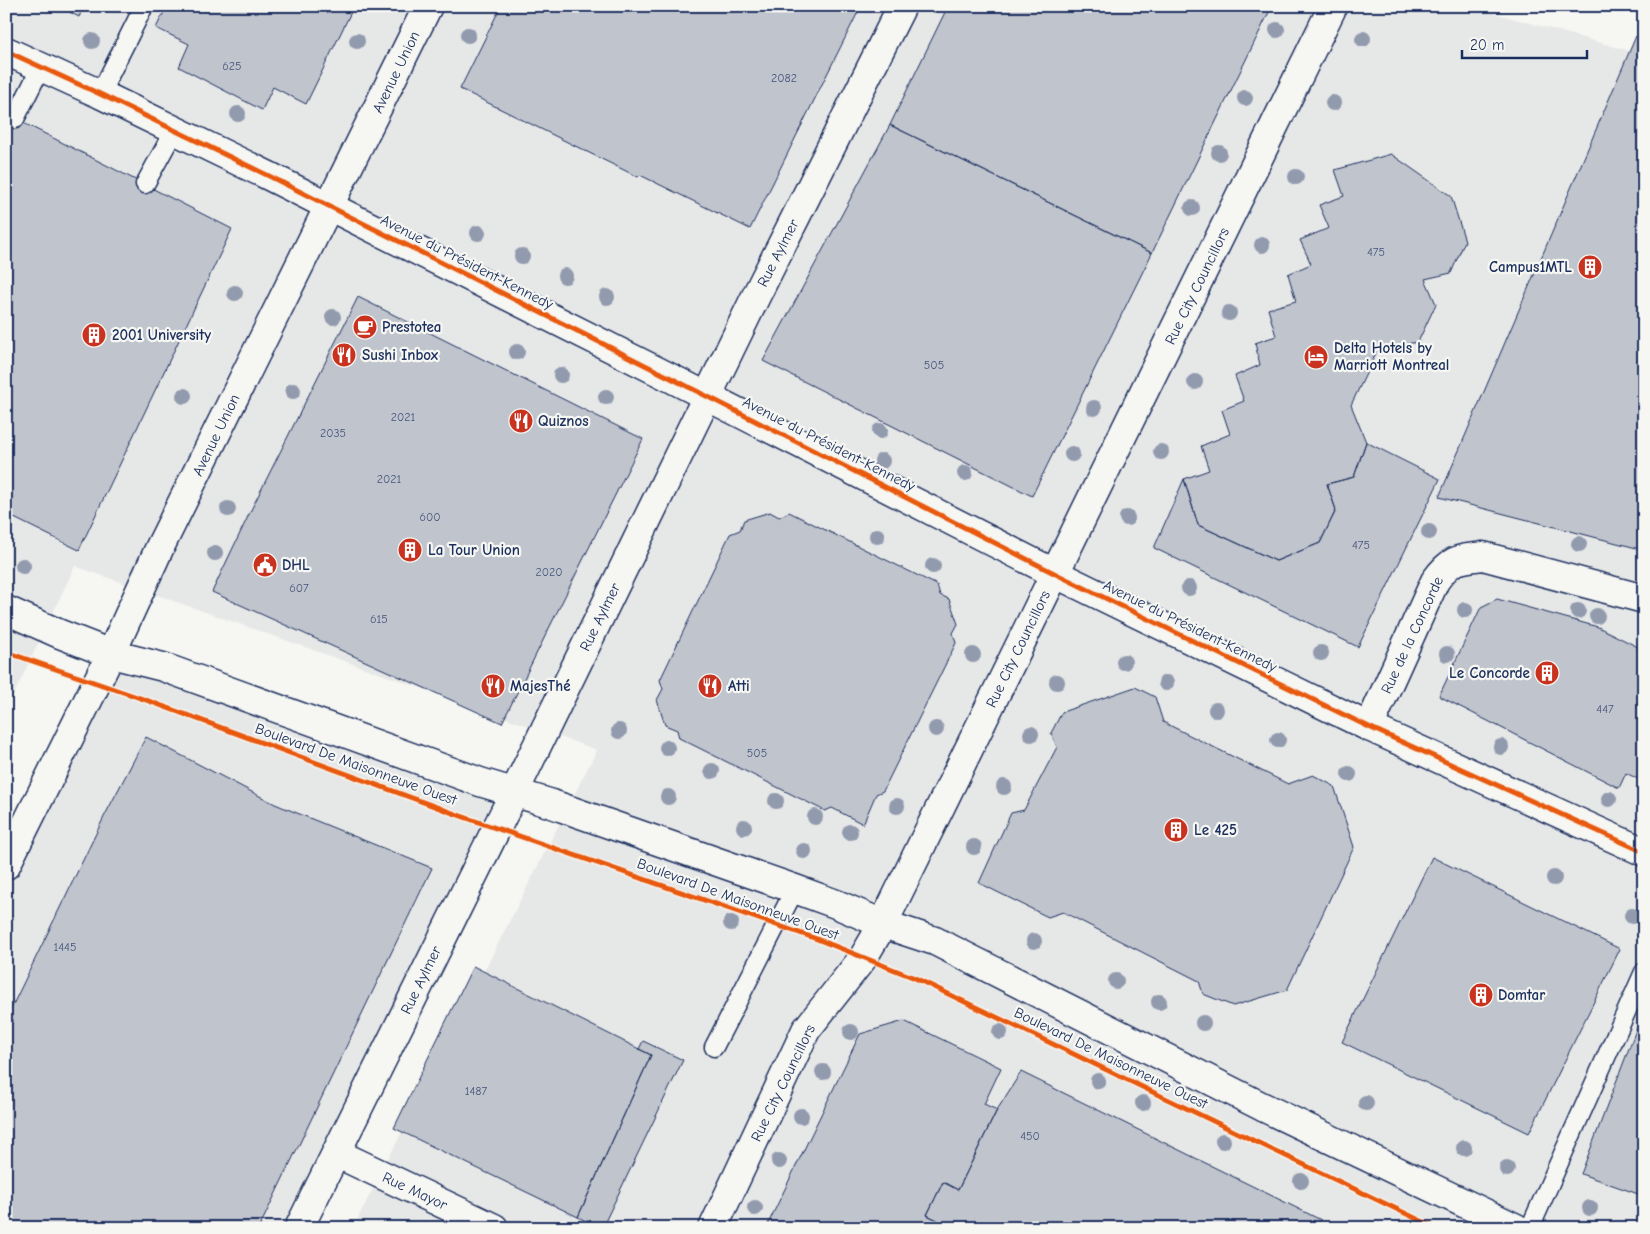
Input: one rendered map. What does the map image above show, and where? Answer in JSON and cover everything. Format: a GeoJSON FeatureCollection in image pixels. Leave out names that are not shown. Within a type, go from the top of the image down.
{"type":"FeatureCollection","features":[{"type":"Feature","properties":{"kind":"street","name":"Avenue Union"},"geometry":{"type":"LineString","coordinates":[[6,865],[110,654],[146,576],[428,6]]}},
{"type":"Feature","properties":{"kind":"street","name":"Rue Aylmer"},"geometry":{"type":"LineString","coordinates":[[299,1228],[760,288],[902,6]]}},
{"type":"Feature","properties":{"kind":"street","name":"Rue City Councillors"},"geometry":{"type":"LineString","coordinates":[[713,1228],[806,1030],[863,958],[883,924],[1334,6]]}},
{"type":"Feature","properties":{"kind":"street","name":"Avenue du Président-Kennedy"},"geometry":{"type":"LineString","coordinates":[[6,51],[100,94],[329,207],[1056,574],[1369,727],[1644,852]]}},
{"type":"Feature","properties":{"kind":"street","name":"Rue de la Concorde"},"geometry":{"type":"LineString","coordinates":[[1369,727],[1435,581],[1446,566],[1464,558],[1483,556],[1644,599]]}},
{"type":"Feature","properties":{"kind":"street","name":"Boulevard De Maisonneuve Ouest"},"geometry":{"type":"LineString","coordinates":[[6,610],[110,654],[163,667],[480,782],[795,889],[883,924],[935,941],[1263,1107],[1516,1228]]}},
{"type":"Feature","properties":{"kind":"street","name":"Rue Mayor"},"geometry":{"type":"LineString","coordinates":[[336,1154],[494,1228]]}},
{"type":"Feature","properties":{"kind":"lane"},"geometry":{"type":"LineString","coordinates":[[100,94],[144,6]]}},
{"type":"Feature","properties":{"kind":"lane"},"geometry":{"type":"LineString","coordinates":[[15,119],[41,67]]}},
{"type":"Feature","properties":{"kind":"lane"},"geometry":{"type":"LineString","coordinates":[[145,184],[174,131]]}},
{"type":"Feature","properties":{"kind":"lane"},"geometry":{"type":"LineString","coordinates":[[714,1047],[795,889]]}},
{"type":"Feature","properties":{"kind":"lane"},"geometry":{"type":"LineString","coordinates":[[1530,1228],[1644,972]]}},
{"type":"Feature","properties":{"kind":"shaded area"},"geometry":{"type":"Polygon","coordinates":[[[6,6],[1469,6],[1644,55],[1644,1228],[353,1228],[597,750],[75,566],[6,711],[6,6]]]}},
{"type":"Feature","properties":{"kind":"shaded area"},"geometry":{"type":"Polygon","coordinates":[[[111,654],[514,793],[299,1228],[6,1228],[6,865],[111,654]]]}},
{"type":"Feature","properties":{"kind":"building"},"geometry":{"type":"Polygon","coordinates":[[[58,6],[84,6],[79,17],[58,6]]]}},
{"type":"Feature","properties":{"kind":"building"},"geometry":{"type":"Polygon","coordinates":[[[167,6],[354,6],[306,104],[273,87],[262,110],[179,67],[189,44],[156,28],[167,6]]]}},
{"type":"Feature","properties":{"kind":"building"},"geometry":{"type":"Polygon","coordinates":[[[501,6],[861,6],[750,229],[640,175],[638,177],[460,89],[501,6]]]}},
{"type":"Feature","properties":{"kind":"building"},"geometry":{"type":"Polygon","coordinates":[[[948,6],[1272,6],[1152,253],[890,125],[948,6]]]}},
{"type":"Feature","properties":{"kind":"building","name":"Campus1MTL"},"geometry":{"type":"Polygon","coordinates":[[[1636,36],[1644,38],[1644,550],[1439,497],[1636,36]]]}},
{"type":"Feature","properties":{"kind":"building","name":"2001 University"},"geometry":{"type":"Polygon","coordinates":[[[6,114],[232,229],[79,550],[6,514],[6,114]]]}},
{"type":"Feature","properties":{"kind":"building"},"geometry":{"type":"Polygon","coordinates":[[[890,125],[1152,253],[1032,496],[763,361],[890,125]]]}},
{"type":"Feature","properties":{"kind":"building","name":"Delta Hotels by Marriott Montreal"},"geometry":{"type":"Polygon","coordinates":[[[1391,154],[1451,196],[1465,241],[1451,273],[1425,279],[1436,304],[1418,342],[1378,349],[1351,405],[1366,442],[1354,477],[1327,484],[1336,510],[1320,543],[1276,561],[1198,525],[1184,479],[1209,470],[1201,446],[1230,434],[1222,410],[1244,401],[1235,376],[1260,365],[1255,343],[1276,336],[1268,309],[1296,301],[1288,274],[1311,264],[1300,240],[1329,228],[1319,205],[1344,196],[1335,170],[1391,154]]]}},
{"type":"Feature","properties":{"kind":"building","name":"La Tour Union"},"geometry":{"type":"Polygon","coordinates":[[[358,297],[643,439],[502,723],[212,592],[358,297]]]}},
{"type":"Feature","properties":{"kind":"building"},"geometry":{"type":"Polygon","coordinates":[[[1366,442],[1440,479],[1358,647],[1154,548],[1184,479],[1198,525],[1276,561],[1320,543],[1336,510],[1327,484],[1354,477],[1366,442]]]}},
{"type":"Feature","properties":{"kind":"building"},"geometry":{"type":"Polygon","coordinates":[[[770,512],[779,517],[789,512],[937,585],[940,595],[949,599],[958,624],[953,633],[956,643],[883,791],[876,794],[863,824],[832,808],[825,811],[679,738],[677,730],[665,725],[657,700],[663,689],[660,680],[730,534],[740,530],[744,520],[770,512]]]}},
{"type":"Feature","properties":{"kind":"building","name":"Le Concorde"},"geometry":{"type":"Polygon","coordinates":[[[1497,599],[1598,627],[1644,650],[1644,782],[1626,773],[1619,788],[1439,696],[1481,607],[1497,599]]]}},
{"type":"Feature","properties":{"kind":"building","name":"Le 425"},"geometry":{"type":"Polygon","coordinates":[[[1135,687],[1155,697],[1163,722],[1288,784],[1313,775],[1334,786],[1354,847],[1287,990],[1233,1006],[1203,994],[1199,981],[1063,912],[1048,917],[979,883],[1011,813],[1024,810],[1057,747],[1051,733],[1062,712],[1135,687]]]}},
{"type":"Feature","properties":{"kind":"building"},"geometry":{"type":"Polygon","coordinates":[[[146,737],[275,804],[432,868],[259,1228],[6,1228],[6,1019],[104,817],[146,737]]]}},
{"type":"Feature","properties":{"kind":"building","name":"Domtar"},"geometry":{"type":"Polygon","coordinates":[[[1432,857],[1620,949],[1529,1133],[1342,1042],[1432,857]]]}},
{"type":"Feature","properties":{"kind":"building"},"geometry":{"type":"Polygon","coordinates":[[[473,966],[651,1055],[578,1217],[394,1128],[473,966]]]}},
{"type":"Feature","properties":{"kind":"building"},"geometry":{"type":"Polygon","coordinates":[[[1644,1009],[1644,1196],[1581,1174],[1644,1009]]]}},
{"type":"Feature","properties":{"kind":"building"},"geometry":{"type":"Polygon","coordinates":[[[904,1021],[1001,1068],[984,1104],[997,1110],[958,1190],[943,1182],[927,1215],[954,1228],[766,1228],[860,1034],[904,1021]]]}},
{"type":"Feature","properties":{"kind":"building"},"geometry":{"type":"Polygon","coordinates":[[[643,1041],[683,1060],[602,1228],[600,1228],[578,1217],[651,1055],[639,1049],[643,1041]]]}},
{"type":"Feature","properties":{"kind":"building"},"geometry":{"type":"Polygon","coordinates":[[[1021,1072],[1321,1220],[1317,1228],[954,1228],[927,1215],[943,1182],[958,1190],[997,1110],[1021,1072]]]}},
{"type":"Feature","properties":{"kind":"cycle path"},"geometry":{"type":"LineString","coordinates":[[6,51],[100,94],[269,176],[1056,574],[1369,727],[1644,852]]}},
{"type":"Feature","properties":{"kind":"cycle path"},"geometry":{"type":"LineString","coordinates":[[6,652],[146,700],[461,816],[817,939],[915,978],[1436,1228]]}},
{"type":"Feature","properties":{"kind":"place","name":"Campus1MTL"},"geometry":{"type":"Point","coordinates":[1590,267]}},
{"type":"Feature","properties":{"kind":"place","name":"Prestotea"},"geometry":{"type":"Point","coordinates":[365,327]}},
{"type":"Feature","properties":{"kind":"place","name":"2001 University"},"geometry":{"type":"Point","coordinates":[94,335]}},
{"type":"Feature","properties":{"kind":"place","name":"Sushi Inbox"},"geometry":{"type":"Point","coordinates":[344,355]}},
{"type":"Feature","properties":{"kind":"place","name":"Delta Hotels by Marriott Montreal"},"geometry":{"type":"Point","coordinates":[1316,357]}},
{"type":"Feature","properties":{"kind":"place","name":"Quiznos"},"geometry":{"type":"Point","coordinates":[521,421]}},
{"type":"Feature","properties":{"kind":"place","name":"La Tour Union"},"geometry":{"type":"Point","coordinates":[410,550]}},
{"type":"Feature","properties":{"kind":"place","name":"DHL"},"geometry":{"type":"Point","coordinates":[265,565]}},
{"type":"Feature","properties":{"kind":"place","name":"Le Concorde"},"geometry":{"type":"Point","coordinates":[1547,673]}},
{"type":"Feature","properties":{"kind":"place","name":"MajesThé"},"geometry":{"type":"Point","coordinates":[493,686]}},
{"type":"Feature","properties":{"kind":"place","name":"Atti"},"geometry":{"type":"Point","coordinates":[710,686]}},
{"type":"Feature","properties":{"kind":"place","name":"Le 425"},"geometry":{"type":"Point","coordinates":[1176,830]}},
{"type":"Feature","properties":{"kind":"place","name":"Domtar"},"geometry":{"type":"Point","coordinates":[1481,995]}}]}
